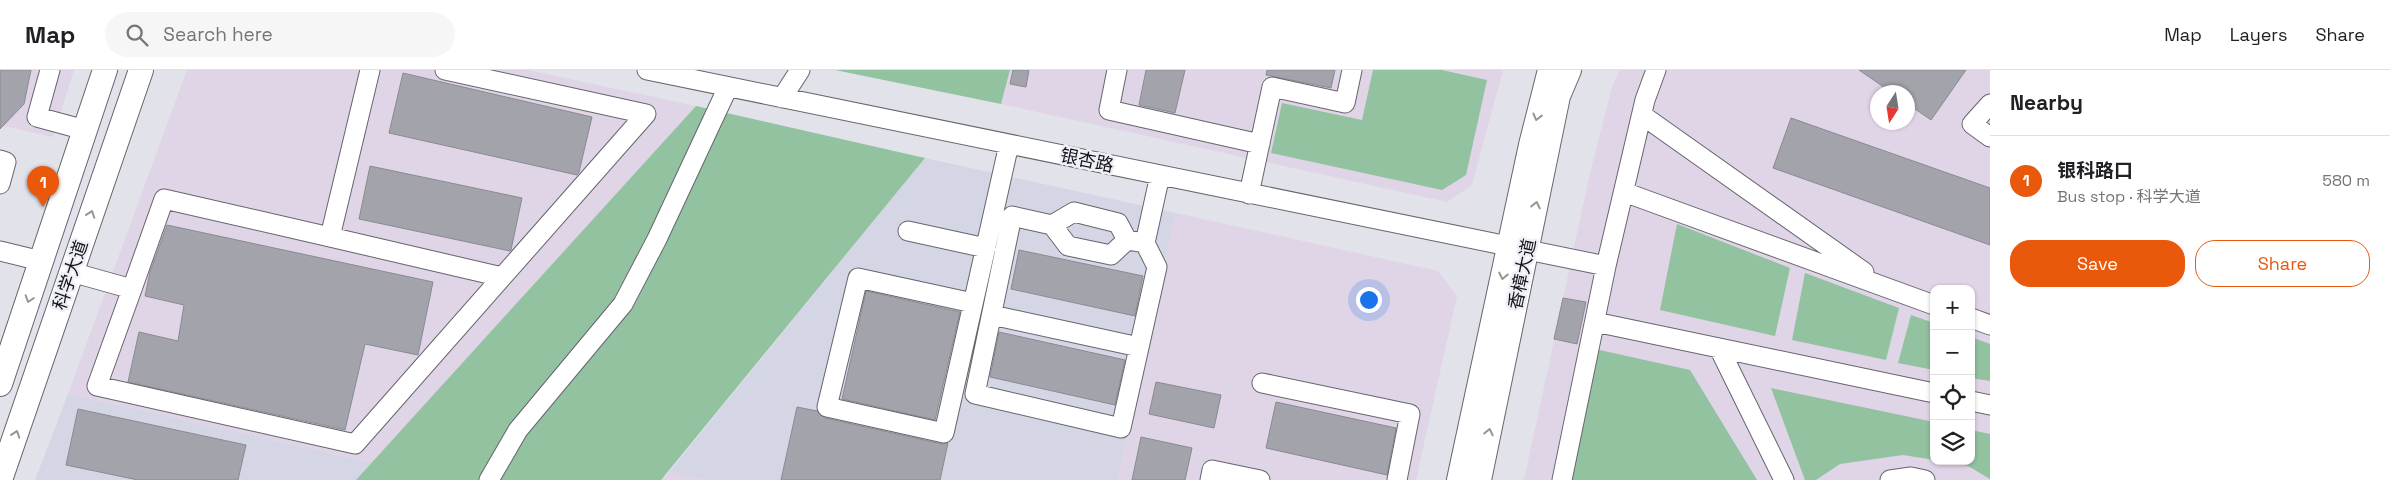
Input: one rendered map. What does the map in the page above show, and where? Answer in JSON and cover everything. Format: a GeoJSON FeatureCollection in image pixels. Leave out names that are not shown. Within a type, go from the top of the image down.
{"type":"FeatureCollection","features":[{"type":"Feature","properties":{"kind":"main road","name":"科学大道"},"geometry":{"type":"LineString","coordinates":[[2,373],[42,261],[105,70]]}},
{"type":"Feature","properties":{"kind":"main road","name":"科学大道"},"geometry":{"type":"LineString","coordinates":[[0,480],[141,70]]}},
{"type":"Feature","properties":{"kind":"main road","name":"香樟大道"},"geometry":{"type":"LineString","coordinates":[[1479,480],[1518,248],[1531,145],[1550,70]]}},
{"type":"Feature","properties":{"kind":"main road","name":"香樟大道"},"geometry":{"type":"LineString","coordinates":[[1459,480],[1558,96],[1569,70]]}},
{"type":"Feature","properties":{"kind":"street"},"geometry":{"type":"LineString","coordinates":[[50,70],[37,117],[85,130]]}},
{"type":"Feature","properties":{"kind":"street"},"geometry":{"type":"LineString","coordinates":[[330,238],[370,70]]}},
{"type":"Feature","properties":{"kind":"street"},"geometry":{"type":"LineString","coordinates":[[445,70],[646,114],[502,278],[355,444],[97,386],[164,199],[502,278]]}},
{"type":"Feature","properties":{"kind":"street","name":"银杏路"},"geometry":{"type":"LineString","coordinates":[[647,70],[686,74],[728,87],[1606,266]]}},
{"type":"Feature","properties":{"kind":"street"},"geometry":{"type":"LineString","coordinates":[[782,98],[800,70]]}},
{"type":"Feature","properties":{"kind":"street"},"geometry":{"type":"LineString","coordinates":[[1117,70],[1109,110],[1260,144]]}},
{"type":"Feature","properties":{"kind":"street"},"geometry":{"type":"LineString","coordinates":[[1249,194],[1272,88],[1345,103],[1352,70]]}},
{"type":"Feature","properties":{"kind":"street"},"geometry":{"type":"LineString","coordinates":[[1562,480],[1606,266],[1642,115],[1656,70]]}},
{"type":"Feature","properties":{"kind":"street"},"geometry":{"type":"LineString","coordinates":[[489,480],[518,430],[623,304],[657,239],[728,87]]}},
{"type":"Feature","properties":{"kind":"street"},"geometry":{"type":"LineString","coordinates":[[1990,104],[1972,124],[1990,137]]}},
{"type":"Feature","properties":{"kind":"street"},"geometry":{"type":"LineString","coordinates":[[1642,115],[1886,287]]}},
{"type":"Feature","properties":{"kind":"street"},"geometry":{"type":"LineString","coordinates":[[973,303],[858,278],[827,407],[944,433],[1009,144]]}},
{"type":"Feature","properties":{"kind":"street"},"geometry":{"type":"LineString","coordinates":[[0,160],[6,162],[0,184]]}},
{"type":"Feature","properties":{"kind":"street"},"geometry":{"type":"LineString","coordinates":[[1052,225],[1074,212],[1118,223],[1136,242],[1157,267],[1121,428],[975,394],[1012,216],[1052,225],[1068,246],[1111,255],[1136,242],[1160,175]]}},
{"type":"Feature","properties":{"kind":"street"},"geometry":{"type":"LineString","coordinates":[[1624,192],[1930,304]]}},
{"type":"Feature","properties":{"kind":"street"},"geometry":{"type":"LineString","coordinates":[[908,231],[986,248]]}},
{"type":"Feature","properties":{"kind":"street"},"geometry":{"type":"LineString","coordinates":[[0,251],[42,261]]}},
{"type":"Feature","properties":{"kind":"street"},"geometry":{"type":"LineString","coordinates":[[72,272],[132,288]]}},
{"type":"Feature","properties":{"kind":"street"},"geometry":{"type":"LineString","coordinates":[[992,315],[1139,347]]}},
{"type":"Feature","properties":{"kind":"street"},"geometry":{"type":"LineString","coordinates":[[1975,319],[1990,325]]}},
{"type":"Feature","properties":{"kind":"street"},"geometry":{"type":"LineString","coordinates":[[1595,322],[1930,392]]}},
{"type":"Feature","properties":{"kind":"street"},"geometry":{"type":"LineString","coordinates":[[1720,348],[1784,480]]}},
{"type":"Feature","properties":{"kind":"street"},"geometry":{"type":"LineString","coordinates":[[1262,383],[1410,414],[1397,480]]}},
{"type":"Feature","properties":{"kind":"street"},"geometry":{"type":"LineString","coordinates":[[1975,402],[1990,405]]}},
{"type":"Feature","properties":{"kind":"street"},"geometry":{"type":"LineString","coordinates":[[1210,480],[1212,470],[1260,480]]}},
{"type":"Feature","properties":{"kind":"street"},"geometry":{"type":"LineString","coordinates":[[1890,480],[1911,477],[1924,480]]}},
{"type":"Feature","properties":{"kind":"shaded area"},"geometry":{"type":"Polygon","coordinates":[[[0,70],[74,70],[53,137],[0,125],[0,70]]]}},
{"type":"Feature","properties":{"kind":"shaded area"},"geometry":{"type":"Polygon","coordinates":[[[187,70],[528,70],[696,106],[372,463],[68,394],[187,70]]]}},
{"type":"Feature","properties":{"kind":"shaded area"},"geometry":{"type":"Polygon","coordinates":[[[1010,70],[1503,70],[1472,185],[1447,202],[1001,104],[1010,70]]]}},
{"type":"Feature","properties":{"kind":"shaded area"},"geometry":{"type":"Polygon","coordinates":[[[1620,70],[1990,70],[1990,480],[1524,480],[1590,173],[1612,87],[1620,70]]]}},
{"type":"Feature","properties":{"kind":"shaded area"},"geometry":{"type":"Polygon","coordinates":[[[925,158],[1176,213],[1117,480],[708,480],[669,472],[925,158]]]}},
{"type":"Feature","properties":{"kind":"shaded area"},"geometry":{"type":"Polygon","coordinates":[[[1176,213],[1438,271],[1457,296],[1416,480],[1117,480],[1176,213]]]}},
{"type":"Feature","properties":{"kind":"shaded area"},"geometry":{"type":"Polygon","coordinates":[[[68,394],[372,463],[356,480],[35,480],[68,394]]]}},
{"type":"Feature","properties":{"kind":"shaded area"},"geometry":{"type":"Polygon","coordinates":[[[669,472],[708,480],[661,480],[669,472]]]}},
{"type":"Feature","properties":{"kind":"green space"},"geometry":{"type":"Polygon","coordinates":[[[835,70],[1010,70],[1001,104],[835,70]]]}},
{"type":"Feature","properties":{"kind":"green space"},"geometry":{"type":"Polygon","coordinates":[[[1373,70],[1442,70],[1487,80],[1466,175],[1442,190],[1271,153],[1282,103],[1362,120],[1373,70]]]}},
{"type":"Feature","properties":{"kind":"green space"},"geometry":{"type":"Polygon","coordinates":[[[696,106],[925,158],[661,480],[356,480],[696,106]]]}},
{"type":"Feature","properties":{"kind":"green space"},"geometry":{"type":"Polygon","coordinates":[[[1677,224],[1790,268],[1775,336],[1660,310],[1677,224]]]}},
{"type":"Feature","properties":{"kind":"green space"},"geometry":{"type":"Polygon","coordinates":[[[1805,273],[1899,308],[1886,360],[1792,340],[1805,273]]]}},
{"type":"Feature","properties":{"kind":"green space"},"geometry":{"type":"Polygon","coordinates":[[[1911,315],[1930,322],[1930,369],[1898,363],[1911,315]]]}},
{"type":"Feature","properties":{"kind":"green space"},"geometry":{"type":"Polygon","coordinates":[[[1975,338],[1990,344],[1990,381],[1975,379],[1975,338]]]}},
{"type":"Feature","properties":{"kind":"green space"},"geometry":{"type":"Polygon","coordinates":[[[1595,349],[1690,370],[1757,480],[1569,480],[1595,349]]]}},
{"type":"Feature","properties":{"kind":"green space"},"geometry":{"type":"Polygon","coordinates":[[[1771,388],[1930,421],[1930,459],[1903,455],[1840,464],[1816,480],[1805,480],[1771,388]]]}},
{"type":"Feature","properties":{"kind":"green space"},"geometry":{"type":"Polygon","coordinates":[[[1975,431],[1990,434],[1990,479],[1968,466],[1963,465],[1975,465],[1975,431]]]}},
{"type":"Feature","properties":{"kind":"building"},"geometry":{"type":"Polygon","coordinates":[[[0,70],[31,70],[24,104],[0,129],[0,70]]]}},
{"type":"Feature","properties":{"kind":"building"},"geometry":{"type":"Polygon","coordinates":[[[1013,70],[1029,70],[1026,87],[1010,84],[1013,70]]]}},
{"type":"Feature","properties":{"kind":"building"},"geometry":{"type":"Polygon","coordinates":[[[1146,70],[1185,70],[1175,113],[1139,105],[1146,70]]]}},
{"type":"Feature","properties":{"kind":"building"},"geometry":{"type":"Polygon","coordinates":[[[1267,70],[1335,70],[1331,88],[1266,75],[1267,70]]]}},
{"type":"Feature","properties":{"kind":"building"},"geometry":{"type":"Polygon","coordinates":[[[1859,70],[1966,70],[1931,120],[1915,109],[1915,85],[1881,85],[1859,70]]]}},
{"type":"Feature","properties":{"kind":"building"},"geometry":{"type":"Polygon","coordinates":[[[403,73],[592,117],[579,172],[577,175],[389,133],[403,73]]]}},
{"type":"Feature","properties":{"kind":"building"},"geometry":{"type":"Polygon","coordinates":[[[1791,118],[1990,188],[1990,245],[1773,168],[1791,118]]]}},
{"type":"Feature","properties":{"kind":"building"},"geometry":{"type":"Polygon","coordinates":[[[370,166],[522,198],[511,250],[359,219],[370,166]]]}},
{"type":"Feature","properties":{"kind":"building"},"geometry":{"type":"Polygon","coordinates":[[[167,225],[433,282],[418,355],[365,344],[345,430],[128,382],[139,332],[178,341],[184,305],[145,296],[150,272],[167,225]]]}},
{"type":"Feature","properties":{"kind":"building"},"geometry":{"type":"Polygon","coordinates":[[[1019,250],[1143,276],[1135,316],[1011,289],[1019,250]]]}},
{"type":"Feature","properties":{"kind":"building"},"geometry":{"type":"Polygon","coordinates":[[[866,291],[960,312],[935,420],[842,399],[866,291]]]}},
{"type":"Feature","properties":{"kind":"building"},"geometry":{"type":"Polygon","coordinates":[[[1563,298],[1586,302],[1577,344],[1554,339],[1563,298]]]}},
{"type":"Feature","properties":{"kind":"building"},"geometry":{"type":"Polygon","coordinates":[[[999,332],[1125,360],[1115,405],[990,377],[999,332]]]}},
{"type":"Feature","properties":{"kind":"building"},"geometry":{"type":"Polygon","coordinates":[[[1156,382],[1221,395],[1214,428],[1149,414],[1156,382]]]}},
{"type":"Feature","properties":{"kind":"building"},"geometry":{"type":"Polygon","coordinates":[[[1276,402],[1396,428],[1387,475],[1266,448],[1276,402]]]}},
{"type":"Feature","properties":{"kind":"building"},"geometry":{"type":"Polygon","coordinates":[[[797,407],[817,411],[825,418],[942,444],[948,443],[940,480],[781,480],[797,407]]]}},
{"type":"Feature","properties":{"kind":"building"},"geometry":{"type":"Polygon","coordinates":[[[78,409],[246,445],[238,480],[138,480],[66,465],[78,409]]]}},
{"type":"Feature","properties":{"kind":"building"},"geometry":{"type":"Polygon","coordinates":[[[1141,437],[1192,448],[1185,480],[1132,480],[1141,437]]]}},
{"type":"Feature","properties":{"kind":"place","name":"银科路口"},"geometry":{"type":"Point","coordinates":[43,207]}}]}
